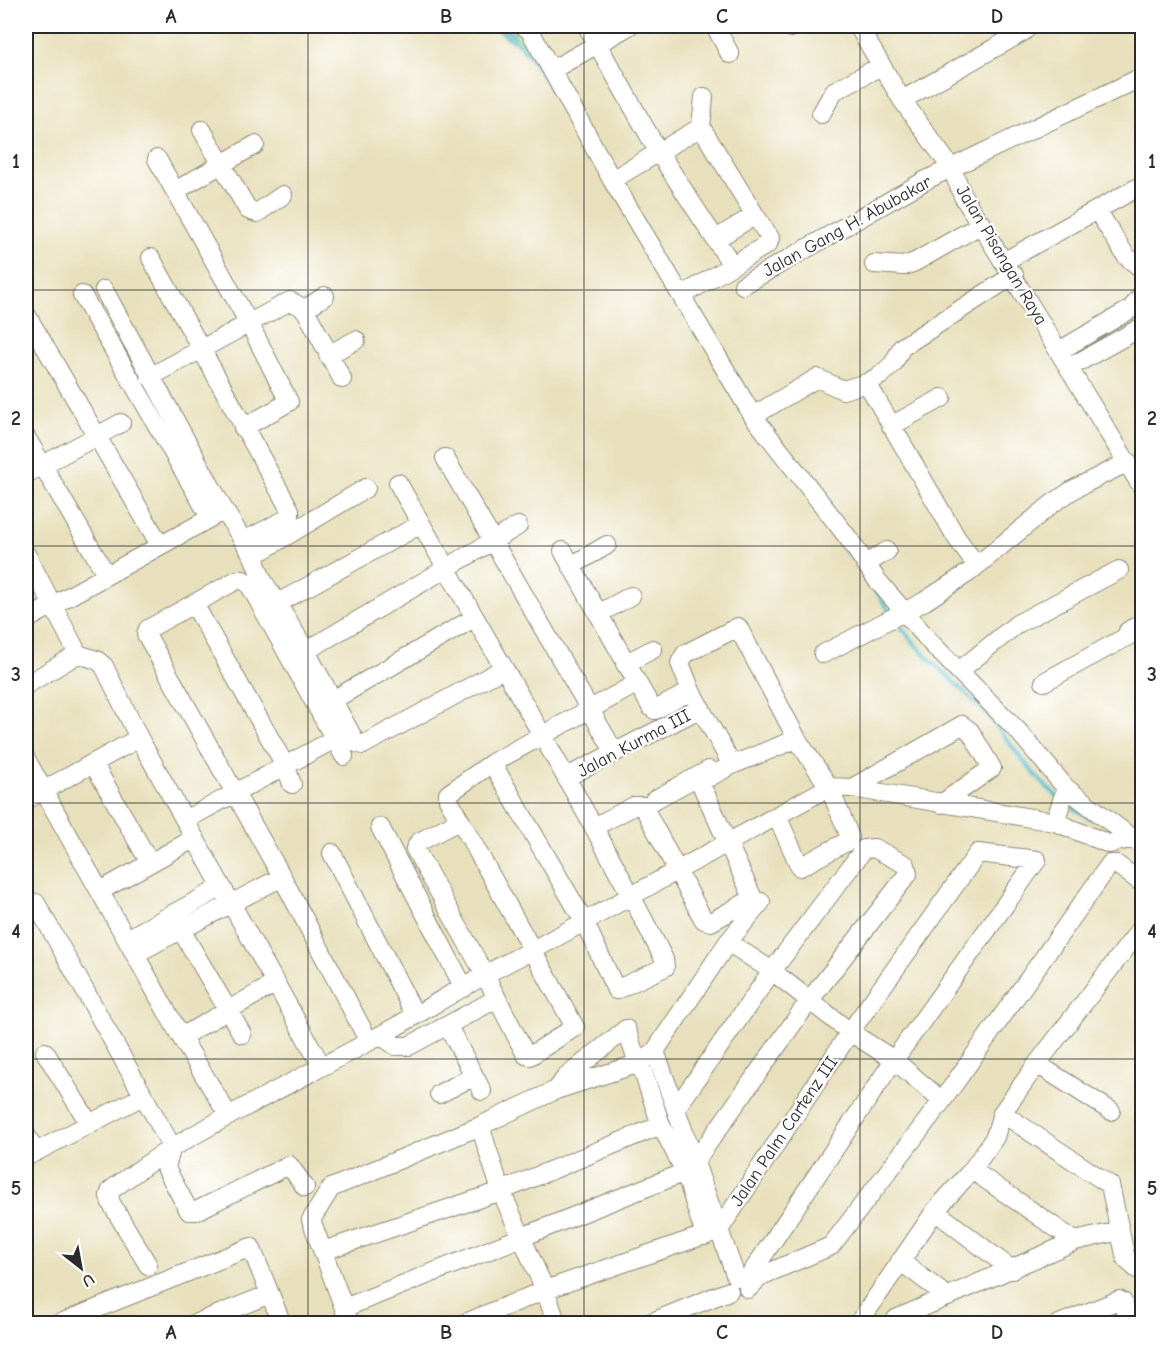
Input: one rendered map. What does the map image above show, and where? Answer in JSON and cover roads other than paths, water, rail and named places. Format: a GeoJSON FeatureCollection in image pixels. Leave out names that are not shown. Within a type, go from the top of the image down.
{"type":"FeatureCollection","features":[{"type":"Feature","properties":{"kind":"street"},"geometry":{"type":"LineString","coordinates":[[523,26],[528,29],[612,180],[753,416],[797,462],[866,564],[903,610],[958,671],[1019,732],[1066,788],[1139,840]]}},
{"type":"Feature","properties":{"kind":"street"},"geometry":{"type":"LineString","coordinates":[[587,26],[658,151],[732,265]]}},
{"type":"Feature","properties":{"kind":"street"},"geometry":{"type":"LineString","coordinates":[[552,70],[629,26]]}},
{"type":"Feature","properties":{"kind":"street"},"geometry":{"type":"LineString","coordinates":[[715,26],[730,54]]}},
{"type":"Feature","properties":{"kind":"street","name":"Jalan Pisangan Raya"},"geometry":{"type":"LineString","coordinates":[[858,26],[877,54],[881,66],[902,100],[952,169],[963,196],[1010,268],[1059,351],[1135,467],[1143,488]]}},
{"type":"Feature","properties":{"kind":"street"},"geometry":{"type":"LineString","coordinates":[[902,100],[1030,26]]}},
{"type":"Feature","properties":{"kind":"street"},"geometry":{"type":"LineString","coordinates":[[821,114],[834,91],[881,66]]}},
{"type":"Feature","properties":{"kind":"street","name":"Jalan Gang H. Abubakar"},"geometry":{"type":"LineString","coordinates":[[743,285],[926,180],[1143,77]]}},
{"type":"Feature","properties":{"kind":"street"},"geometry":{"type":"LineString","coordinates":[[683,296],[770,241],[701,127],[704,97]]}},
{"type":"Feature","properties":{"kind":"street"},"geometry":{"type":"LineString","coordinates":[[612,180],[701,127]]}},
{"type":"Feature","properties":{"kind":"street"},"geometry":{"type":"LineString","coordinates":[[202,130],[252,213],[257,213],[283,195]]}},
{"type":"Feature","properties":{"kind":"street"},"geometry":{"type":"LineString","coordinates":[[175,191],[255,145]]}},
{"type":"Feature","properties":{"kind":"street"},"geometry":{"type":"LineString","coordinates":[[157,159],[250,325],[289,402],[243,428]]}},
{"type":"Feature","properties":{"kind":"street"},"geometry":{"type":"LineString","coordinates":[[753,416],[818,378],[843,390],[867,383],[893,364],[902,347],[1010,268],[1098,210],[1143,185]]}},
{"type":"Feature","properties":{"kind":"street"},"geometry":{"type":"LineString","coordinates":[[1098,210],[1126,256],[1143,269]]}},
{"type":"Feature","properties":{"kind":"street"},"geometry":{"type":"LineString","coordinates":[[716,238],[755,215]]}},
{"type":"Feature","properties":{"kind":"street"},"geometry":{"type":"LineString","coordinates":[[874,264],[904,266],[915,262],[982,224]]}},
{"type":"Feature","properties":{"kind":"street"},"geometry":{"type":"LineString","coordinates":[[151,258],[291,513],[287,519],[248,549]]}},
{"type":"Feature","properties":{"kind":"street"},"geometry":{"type":"LineString","coordinates":[[104,290],[217,513]]}},
{"type":"Feature","properties":{"kind":"street"},"geometry":{"type":"LineString","coordinates":[[82,294],[217,513],[248,549],[256,582],[341,736],[363,745],[503,669]]}},
{"type":"Feature","properties":{"kind":"street"},"geometry":{"type":"LineString","coordinates":[[1059,351],[1131,309],[1143,294]]}},
{"type":"Feature","properties":{"kind":"street"},"geometry":{"type":"LineString","coordinates":[[304,309],[325,296]]}},
{"type":"Feature","properties":{"kind":"street"},"geometry":{"type":"LineString","coordinates":[[150,377],[201,352],[290,301],[304,309],[342,379]]}},
{"type":"Feature","properties":{"kind":"street"},"geometry":{"type":"LineString","coordinates":[[28,323],[160,545]]}},
{"type":"Feature","properties":{"kind":"street"},"geometry":{"type":"LineString","coordinates":[[1070,367],[1143,327]]}},
{"type":"Feature","properties":{"kind":"street"},"geometry":{"type":"LineString","coordinates":[[328,355],[356,340]]}},
{"type":"Feature","properties":{"kind":"street"},"geometry":{"type":"LineString","coordinates":[[867,383],[956,537],[976,565]]}},
{"type":"Feature","properties":{"kind":"street"},"geometry":{"type":"LineString","coordinates":[[891,426],[942,398]]}},
{"type":"Feature","properties":{"kind":"street"},"geometry":{"type":"LineString","coordinates":[[34,470],[121,423]]}},
{"type":"Feature","properties":{"kind":"street"},"geometry":{"type":"LineString","coordinates":[[26,436],[34,470],[106,574]]}},
{"type":"Feature","properties":{"kind":"street"},"geometry":{"type":"LineString","coordinates":[[445,458],[615,753]]}},
{"type":"Feature","properties":{"kind":"street"},"geometry":{"type":"LineString","coordinates":[[823,654],[903,610],[925,601],[976,565],[1060,499],[1135,467]]}},
{"type":"Feature","properties":{"kind":"street"},"geometry":{"type":"LineString","coordinates":[[398,483],[541,736],[567,777],[632,896],[664,959],[664,967],[616,990],[584,921],[492,763]]}},
{"type":"Feature","properties":{"kind":"street"},"geometry":{"type":"LineString","coordinates":[[248,549],[366,488]]}},
{"type":"Feature","properties":{"kind":"street"},"geometry":{"type":"LineString","coordinates":[[26,620],[217,513]]}},
{"type":"Feature","properties":{"kind":"street"},"geometry":{"type":"LineString","coordinates":[[278,603],[421,524]]}},
{"type":"Feature","properties":{"kind":"street"},"geometry":{"type":"LineString","coordinates":[[306,651],[518,526]]}},
{"type":"Feature","properties":{"kind":"street"},"geometry":{"type":"LineString","coordinates":[[607,545],[567,558],[636,684],[655,710],[692,691]]}},
{"type":"Feature","properties":{"kind":"street"},"geometry":{"type":"LineString","coordinates":[[866,564],[887,551]]}},
{"type":"Feature","properties":{"kind":"street"},"geometry":{"type":"LineString","coordinates":[[26,554],[78,654],[98,660],[104,666],[139,738],[321,1065]]}},
{"type":"Feature","properties":{"kind":"street"},"geometry":{"type":"LineString","coordinates":[[958,671],[1017,624],[1119,570]]}},
{"type":"Feature","properties":{"kind":"street"},"geometry":{"type":"LineString","coordinates":[[344,756],[333,700],[278,603],[256,582],[237,580],[148,629],[146,634],[374,1038],[396,1046],[409,1046],[496,999]]}},
{"type":"Feature","properties":{"kind":"street"},"geometry":{"type":"LineString","coordinates":[[598,614],[631,596]]}},
{"type":"Feature","properties":{"kind":"street"},"geometry":{"type":"LineString","coordinates":[[194,604],[289,775]]}},
{"type":"Feature","properties":{"kind":"street"},"geometry":{"type":"LineString","coordinates":[[333,700],[474,618]]}},
{"type":"Feature","properties":{"kind":"street"},"geometry":{"type":"LineString","coordinates":[[1044,682],[1130,635],[1128,631],[1143,623]]}},
{"type":"Feature","properties":{"kind":"street"},"geometry":{"type":"LineString","coordinates":[[730,762],[692,691],[680,659],[685,654],[738,627],[798,739],[829,787],[850,837],[800,867],[777,816]]}},
{"type":"Feature","properties":{"kind":"street"},"geometry":{"type":"LineString","coordinates":[[625,664],[652,649]]}},
{"type":"Feature","properties":{"kind":"street"},"geometry":{"type":"LineString","coordinates":[[26,685],[78,654]]}},
{"type":"Feature","properties":{"kind":"street"},"geometry":{"type":"LineString","coordinates":[[460,820],[419,842],[415,849],[528,1056],[574,1030],[573,1023],[533,950],[460,820],[448,799],[448,794],[492,763],[636,684]]}},
{"type":"Feature","properties":{"kind":"street","name":"Jalan Kurma III"},"geometry":{"type":"LineString","coordinates":[[567,777],[701,708]]}},
{"type":"Feature","properties":{"kind":"street"},"geometry":{"type":"LineString","coordinates":[[852,788],[962,725],[970,731],[992,768],[941,804]]}},
{"type":"Feature","properties":{"kind":"street"},"geometry":{"type":"LineString","coordinates":[[185,820],[235,793],[289,775],[341,736]]}},
{"type":"Feature","properties":{"kind":"street"},"geometry":{"type":"LineString","coordinates":[[26,800],[139,738]]}},
{"type":"Feature","properties":{"kind":"street"},"geometry":{"type":"LineString","coordinates":[[654,800],[730,762],[798,739]]}},
{"type":"Feature","properties":{"kind":"street"},"geometry":{"type":"LineString","coordinates":[[26,759],[181,1037],[228,1115]]}},
{"type":"Feature","properties":{"kind":"street"},"geometry":{"type":"LineString","coordinates":[[594,827],[634,806],[644,806],[704,920],[711,922],[750,900],[752,896],[730,842],[700,782],[730,762]]}},
{"type":"Feature","properties":{"kind":"street"},"geometry":{"type":"LineString","coordinates":[[93,763],[150,863]]}},
{"type":"Feature","properties":{"kind":"street"},"geometry":{"type":"LineString","coordinates":[[148,1265],[109,1196],[111,1190],[172,1148],[228,1115],[374,1038],[464,988],[484,973],[533,950],[829,787],[852,788],[1055,822],[1109,844],[1139,840]]}},
{"type":"Feature","properties":{"kind":"street"},"geometry":{"type":"LineString","coordinates":[[1055,822],[1066,788]]}},
{"type":"Feature","properties":{"kind":"street"},"geometry":{"type":"LineString","coordinates":[[380,827],[464,988]]}},
{"type":"Feature","properties":{"kind":"street"},"geometry":{"type":"LineString","coordinates":[[100,891],[195,838]]}},
{"type":"Feature","properties":{"kind":"street"},"geometry":{"type":"LineString","coordinates":[[676,1107],[772,971],[864,849],[874,848],[906,865],[908,874],[809,1001],[691,1166],[347,1316],[311,1220],[331,1188],[367,1175],[398,1158],[480,1126],[556,1090],[644,1059],[761,902]]}},
{"type":"Feature","properties":{"kind":"street"},"geometry":{"type":"LineString","coordinates":[[332,853],[415,1015]]}},
{"type":"Feature","properties":{"kind":"street","name":"Jalan Palm Cartenz III"},"geometry":{"type":"LineString","coordinates":[[712,1233],[850,1032],[978,854],[1037,860],[894,1060]]}},
{"type":"Feature","properties":{"kind":"street"},"geometry":{"type":"LineString","coordinates":[[647,1323],[831,1246],[942,1101],[1108,866],[1114,863],[1143,883]]}},
{"type":"Feature","properties":{"kind":"street"},"geometry":{"type":"LineString","coordinates":[[131,946],[181,930],[282,877]]}},
{"type":"Feature","properties":{"kind":"street"},"geometry":{"type":"LineString","coordinates":[[131,946],[222,887]]}},
{"type":"Feature","properties":{"kind":"street"},"geometry":{"type":"LineString","coordinates":[[36,903],[172,1148],[166,1167],[189,1211],[196,1211],[289,1165],[305,1187]]}},
{"type":"Feature","properties":{"kind":"street"},"geometry":{"type":"LineString","coordinates":[[858,1323],[935,1211],[972,1170],[995,1137],[1002,1113],[1037,1064],[1143,927]]}},
{"type":"Feature","properties":{"kind":"street"},"geometry":{"type":"LineString","coordinates":[[181,930],[242,1034]]}},
{"type":"Feature","properties":{"kind":"street"},"geometry":{"type":"LineString","coordinates":[[729,942],[772,971],[850,1032],[894,1060],[942,1101]]}},
{"type":"Feature","properties":{"kind":"street"},"geometry":{"type":"LineString","coordinates":[[181,1037],[276,983]]}},
{"type":"Feature","properties":{"kind":"street"},"geometry":{"type":"LineString","coordinates":[[439,1094],[478,1083],[448,1026]]}},
{"type":"Feature","properties":{"kind":"street"},"geometry":{"type":"LineString","coordinates":[[556,1090],[566,1077],[626,1029],[676,1107],[712,1233],[740,1285]]}},
{"type":"Feature","properties":{"kind":"street"},"geometry":{"type":"LineString","coordinates":[[45,1052],[89,1123]]}},
{"type":"Feature","properties":{"kind":"street"},"geometry":{"type":"LineString","coordinates":[[644,1059],[661,1125],[691,1166]]}},
{"type":"Feature","properties":{"kind":"street"},"geometry":{"type":"LineString","coordinates":[[740,1285],[894,1060]]}},
{"type":"Feature","properties":{"kind":"street"},"geometry":{"type":"LineString","coordinates":[[1037,1064],[1111,1111]]}},
{"type":"Feature","properties":{"kind":"street"},"geometry":{"type":"LineString","coordinates":[[26,1135],[30,1154],[143,1096]]}},
{"type":"Feature","properties":{"kind":"street"},"geometry":{"type":"LineString","coordinates":[[1002,1113],[1110,1185],[1126,1259],[1137,1269],[1143,1268]]}},
{"type":"Feature","properties":{"kind":"street"},"geometry":{"type":"LineString","coordinates":[[323,1251],[501,1191],[661,1125]]}},
{"type":"Feature","properties":{"kind":"street"},"geometry":{"type":"LineString","coordinates":[[480,1126],[501,1191],[523,1238],[557,1323]]}},
{"type":"Feature","properties":{"kind":"street"},"geometry":{"type":"LineString","coordinates":[[972,1170],[1075,1241]]}},
{"type":"Feature","properties":{"kind":"street"},"geometry":{"type":"LineString","coordinates":[[935,1211],[1012,1270]]}},
{"type":"Feature","properties":{"kind":"street"},"geometry":{"type":"LineString","coordinates":[[880,1294],[896,1321],[1075,1241],[1119,1231]]}},
{"type":"Feature","properties":{"kind":"street"},"geometry":{"type":"LineString","coordinates":[[463,1323],[545,1290],[712,1233]]}},
{"type":"Feature","properties":{"kind":"street"},"geometry":{"type":"LineString","coordinates":[[68,1322],[251,1247],[282,1323]]}},
{"type":"Feature","properties":{"kind":"street"},"geometry":{"type":"LineString","coordinates":[[900,1261],[948,1297]]}},
{"type":"Feature","properties":{"kind":"street"},"geometry":{"type":"LineString","coordinates":[[194,1323],[270,1294]]}},
{"type":"Feature","properties":{"kind":"street"},"geometry":{"type":"LineString","coordinates":[[1059,1323],[1119,1300],[1123,1302],[1130,1323]]}},
{"type":"Feature","properties":{"kind":"water"},"geometry":{"type":"Polygon","coordinates":[[[493,26],[505,26],[516,37],[512,42],[493,26]]]}},
{"type":"Feature","properties":{"kind":"waterway"},"geometry":{"type":"LineString","coordinates":[[514,39],[533,59],[562,107]]}},
{"type":"Feature","properties":{"kind":"waterway"},"geometry":{"type":"LineString","coordinates":[[816,511],[848,553]]}},
{"type":"Feature","properties":{"kind":"waterway"},"geometry":{"type":"LineString","coordinates":[[877,593],[890,612]]}},
{"type":"Feature","properties":{"kind":"waterway"},"geometry":{"type":"LineString","coordinates":[[896,620],[918,647],[981,709],[1031,770],[1057,796]]}},
{"type":"Feature","properties":{"kind":"waterway"},"geometry":{"type":"LineString","coordinates":[[1067,804],[1092,819]]}}]}
